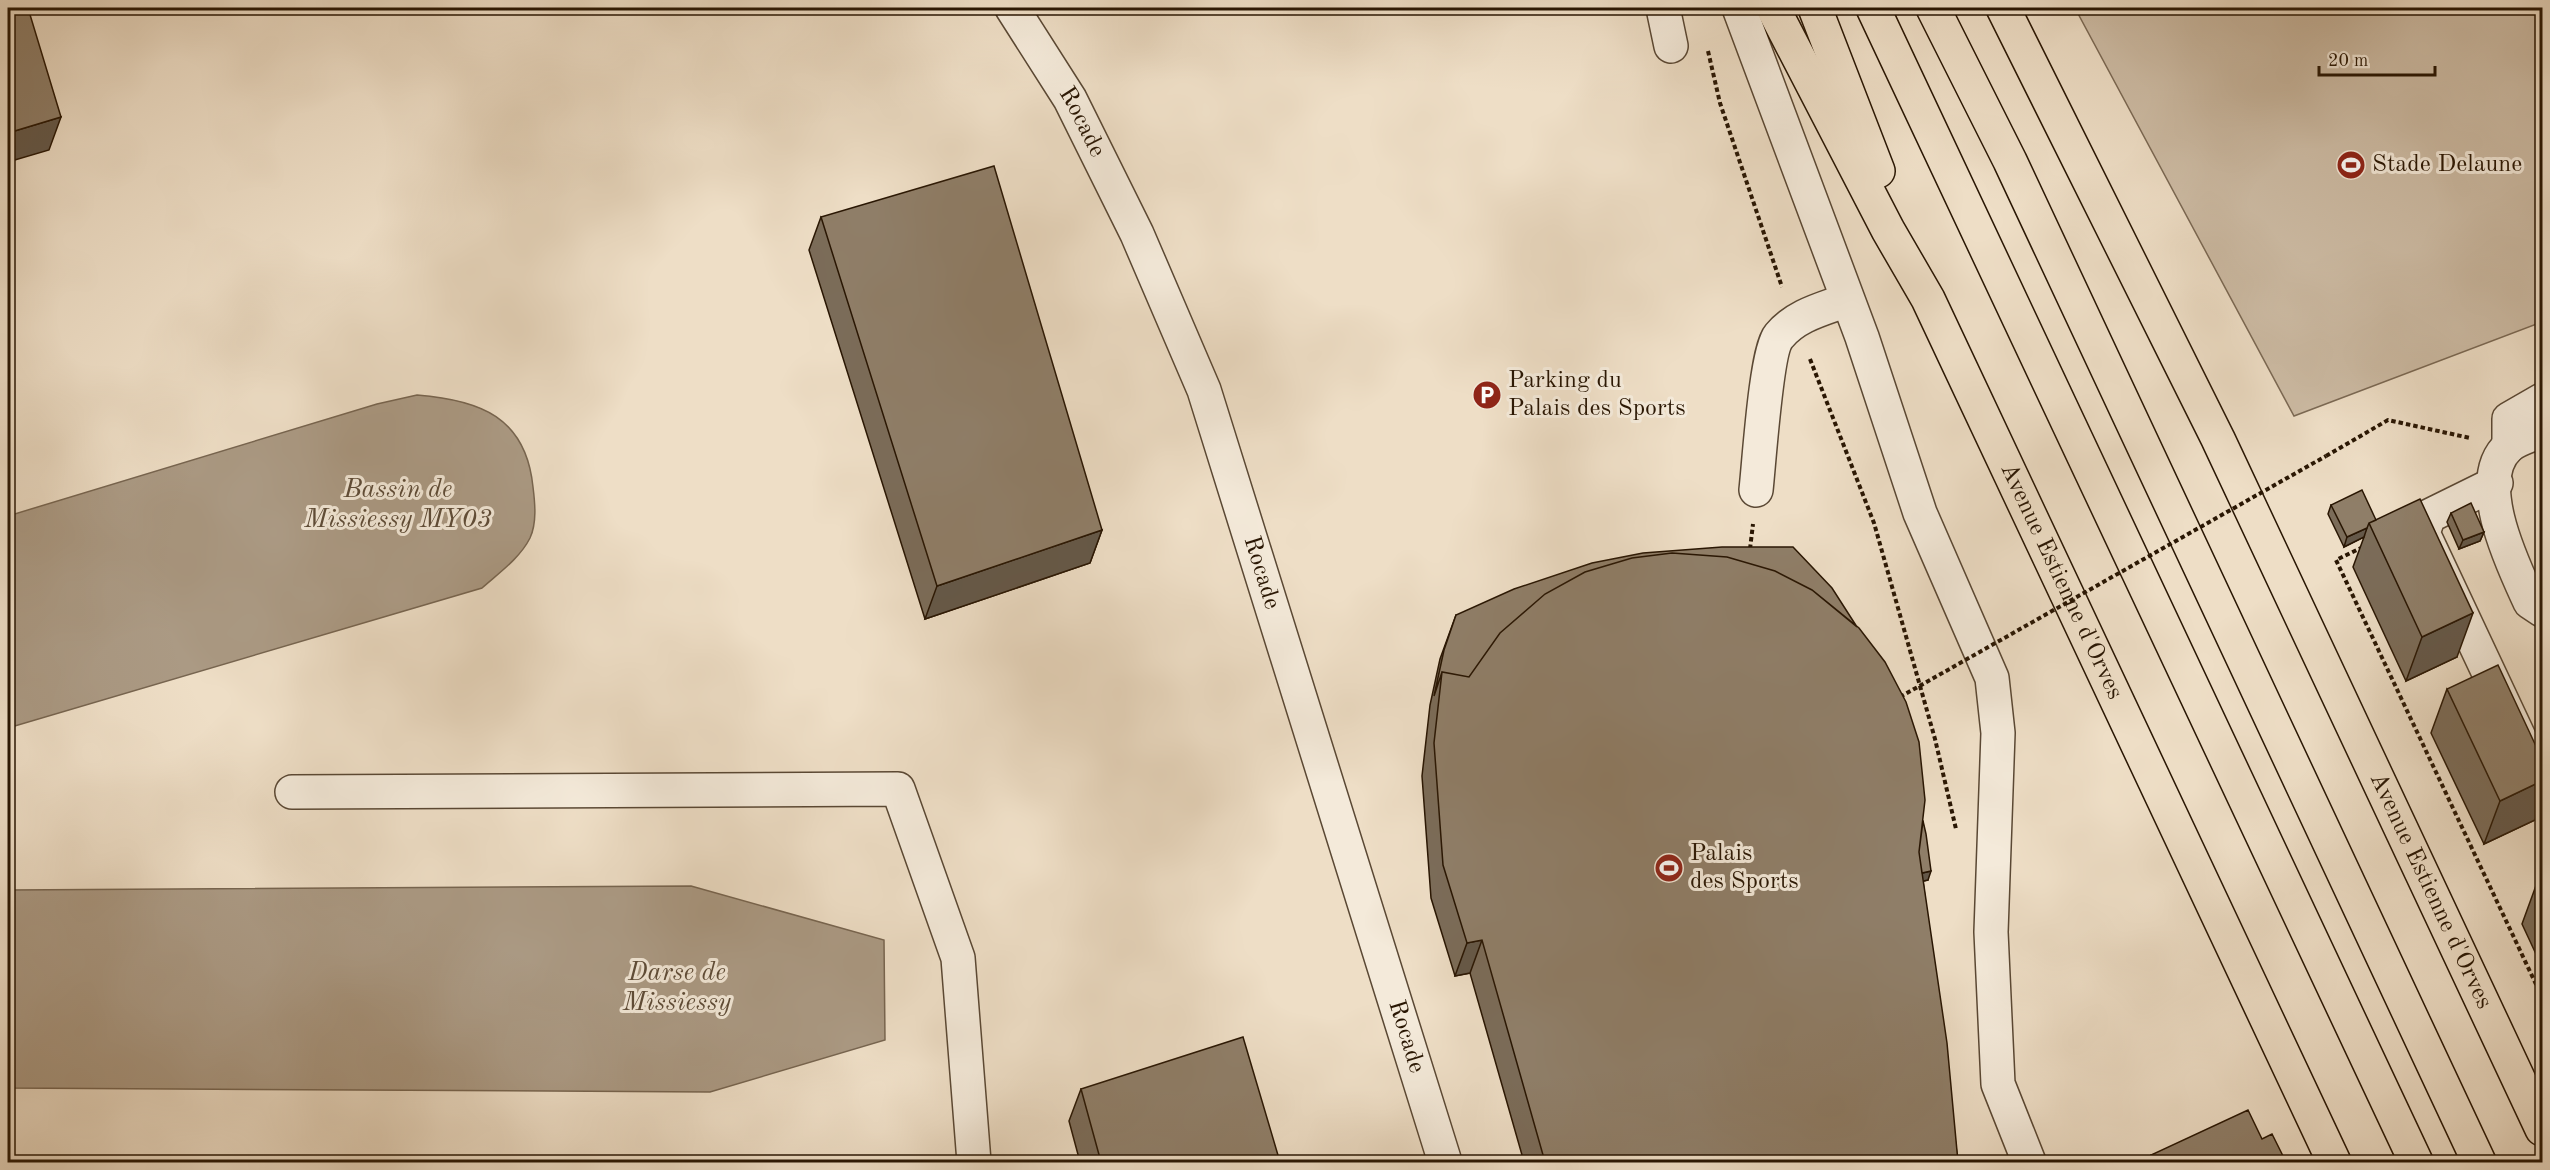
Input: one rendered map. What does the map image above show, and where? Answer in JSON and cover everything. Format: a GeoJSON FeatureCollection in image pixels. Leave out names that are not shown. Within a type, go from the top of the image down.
{"type":"FeatureCollection","features":[{"type":"Feature","properties":{"kind":"main road","name":"Avenue Estienne d'Orves"},"geometry":{"type":"LineString","coordinates":[[1773,8],[1888,230],[1928,299],[2334,1162]]}},
{"type":"Feature","properties":{"kind":"main road"},"geometry":{"type":"LineString","coordinates":[[1815,8],[1928,299]]}},
{"type":"Feature","properties":{"kind":"main road"},"geometry":{"type":"LineString","coordinates":[[1873,8],[2416,1162]]}},
{"type":"Feature","properties":{"kind":"main road"},"geometry":{"type":"LineString","coordinates":[[1933,8],[2010,161],[2479,1162]]}},
{"type":"Feature","properties":{"kind":"main road","name":"Avenue Estienne d'Orves"},"geometry":{"type":"LineString","coordinates":[[2003,8],[2218,440],[2542,1129]]}},
{"type":"Feature","properties":{"kind":"street","name":"Rocade"},"geometry":{"type":"LineString","coordinates":[[1012,8],[1070,99],[1127,213],[1204,390],[1445,1162]]}},
{"type":"Feature","properties":{"kind":"street"},"geometry":{"type":"LineString","coordinates":[[1663,8],[1671,46]]}},
{"type":"Feature","properties":{"kind":"street"},"geometry":{"type":"LineString","coordinates":[[1739,8],[1847,300],[1920,513],[1992,678],[1998,733],[1991,932],[1998,1084],[2028,1162]]}},
{"type":"Feature","properties":{"kind":"street"},"geometry":{"type":"LineString","coordinates":[[1758,8],[1832,156],[1888,230]]}},
{"type":"Feature","properties":{"kind":"street"},"geometry":{"type":"LineString","coordinates":[[1756,490],[1771,360],[1777,338],[1795,320],[1847,300]]}},
{"type":"Feature","properties":{"kind":"street"},"geometry":{"type":"LineString","coordinates":[[2542,400],[2509,419],[2509,446],[2496,468],[2494,511],[2530,602],[2542,610]]}},
{"type":"Feature","properties":{"kind":"street"},"geometry":{"type":"LineString","coordinates":[[2509,446],[2542,430]]}},
{"type":"Feature","properties":{"kind":"street"},"geometry":{"type":"LineString","coordinates":[[2496,483],[2429,516],[2423,533],[2542,786]]}},
{"type":"Feature","properties":{"kind":"street"},"geometry":{"type":"LineString","coordinates":[[292,792],[898,789],[958,958],[974,1162]]}},
{"type":"Feature","properties":{"kind":"path"},"geometry":{"type":"LineString","coordinates":[[1706,40],[1731,137],[1760,228],[1874,523],[1935,739],[1958,837]]}},
{"type":"Feature","properties":{"kind":"path"},"geometry":{"type":"LineString","coordinates":[[1899,698],[2388,420],[2509,446]]}},
{"type":"Feature","properties":{"kind":"path"},"geometry":{"type":"LineString","coordinates":[[1750,558],[1756,490]]}},
{"type":"Feature","properties":{"kind":"path"},"geometry":{"type":"LineString","coordinates":[[2367,545],[2336,560],[2542,997]]}},
{"type":"Feature","properties":{"kind":"shaded area","name":"Stade Delaune"},"geometry":{"type":"Polygon","coordinates":[[[2075,8],[2542,8],[2542,322],[2294,416],[2075,8]]]}},
{"type":"Feature","properties":{"kind":"water","name":"Bassin de Missiessy MY03"},"geometry":{"type":"Polygon","coordinates":[[[417,395],[461,402],[480,408],[496,417],[510,428],[521,444],[529,463],[535,506],[535,519],[530,538],[515,559],[482,588],[8,728],[8,516],[377,404],[417,395]]]}},
{"type":"Feature","properties":{"kind":"water","name":"Darse de Missiessy"},"geometry":{"type":"Polygon","coordinates":[[[691,886],[884,940],[885,1040],[710,1092],[8,1088],[8,890],[691,886]]]}},
{"type":"Feature","properties":{"kind":"building"},"geometry":{"type":"Polygon","coordinates":[[[8,8],[28,8],[61,117],[8,133],[8,8]]]}},
{"type":"Feature","properties":{"kind":"building"},"geometry":{"type":"Polygon","coordinates":[[[994,166],[1102,530],[937,586],[821,217],[994,166]]]}},
{"type":"Feature","properties":{"kind":"building"},"geometry":{"type":"Polygon","coordinates":[[[2362,490],[2376,520],[2369,523],[2367,528],[2347,537],[2331,505],[2362,490]]]}},
{"type":"Feature","properties":{"kind":"building"},"geometry":{"type":"Polygon","coordinates":[[[2420,499],[2473,613],[2422,637],[2369,523],[2420,499]]]}},
{"type":"Feature","properties":{"kind":"building"},"geometry":{"type":"Polygon","coordinates":[[[2471,503],[2484,532],[2463,540],[2451,513],[2471,503]]]}},
{"type":"Feature","properties":{"kind":"building"},"geometry":{"type":"Polygon","coordinates":[[[1722,547],[1793,547],[1832,588],[1857,627],[1812,590],[1775,571],[1727,557],[1672,553],[1632,558],[1585,572],[1545,594],[1500,633],[1469,677],[1442,672],[1434,696],[1444,650],[1456,615],[1514,589],[1592,563],[1643,553],[1722,547]]]}},
{"type":"Feature","properties":{"kind":"building","name":"Palais des Sports"},"geometry":{"type":"Polygon","coordinates":[[[1672,553],[1727,557],[1775,571],[1812,590],[1859,628],[1885,662],[1906,702],[1919,742],[1925,800],[1919,852],[1947,1043],[1958,1162],[1545,1162],[1482,940],[1467,943],[1443,865],[1434,743],[1442,672],[1469,677],[1500,633],[1545,594],[1585,572],[1632,558],[1672,553]]]}},
{"type":"Feature","properties":{"kind":"building"},"geometry":{"type":"Polygon","coordinates":[[[2498,665],[2542,759],[2542,781],[2500,801],[2447,689],[2498,665]]]}},
{"type":"Feature","properties":{"kind":"building"},"geometry":{"type":"Polygon","coordinates":[[[1923,821],[1931,871],[1922,873],[1919,852],[1923,821]]]}},
{"type":"Feature","properties":{"kind":"building"},"geometry":{"type":"Polygon","coordinates":[[[2542,878],[2542,890],[2538,880],[2542,878]]]}},
{"type":"Feature","properties":{"kind":"building"},"geometry":{"type":"Polygon","coordinates":[[[1243,1037],[1280,1162],[1101,1162],[1081,1089],[1243,1037]]]}},
{"type":"Feature","properties":{"kind":"building"},"geometry":{"type":"Polygon","coordinates":[[[2248,1110],[2262,1139],[2272,1134],[2286,1162],[2155,1162],[2151,1155],[2248,1110]]]}},
{"type":"Feature","properties":{"kind":"place","name":"Stade Delaune"},"geometry":{"type":"Point","coordinates":[2351,165]}},
{"type":"Feature","properties":{"kind":"place","name":"Parking du Palais des Sports"},"geometry":{"type":"Point","coordinates":[1487,395]}},
{"type":"Feature","properties":{"kind":"place","name":"Palais des Sports"},"geometry":{"type":"Point","coordinates":[1669,868]}}]}
